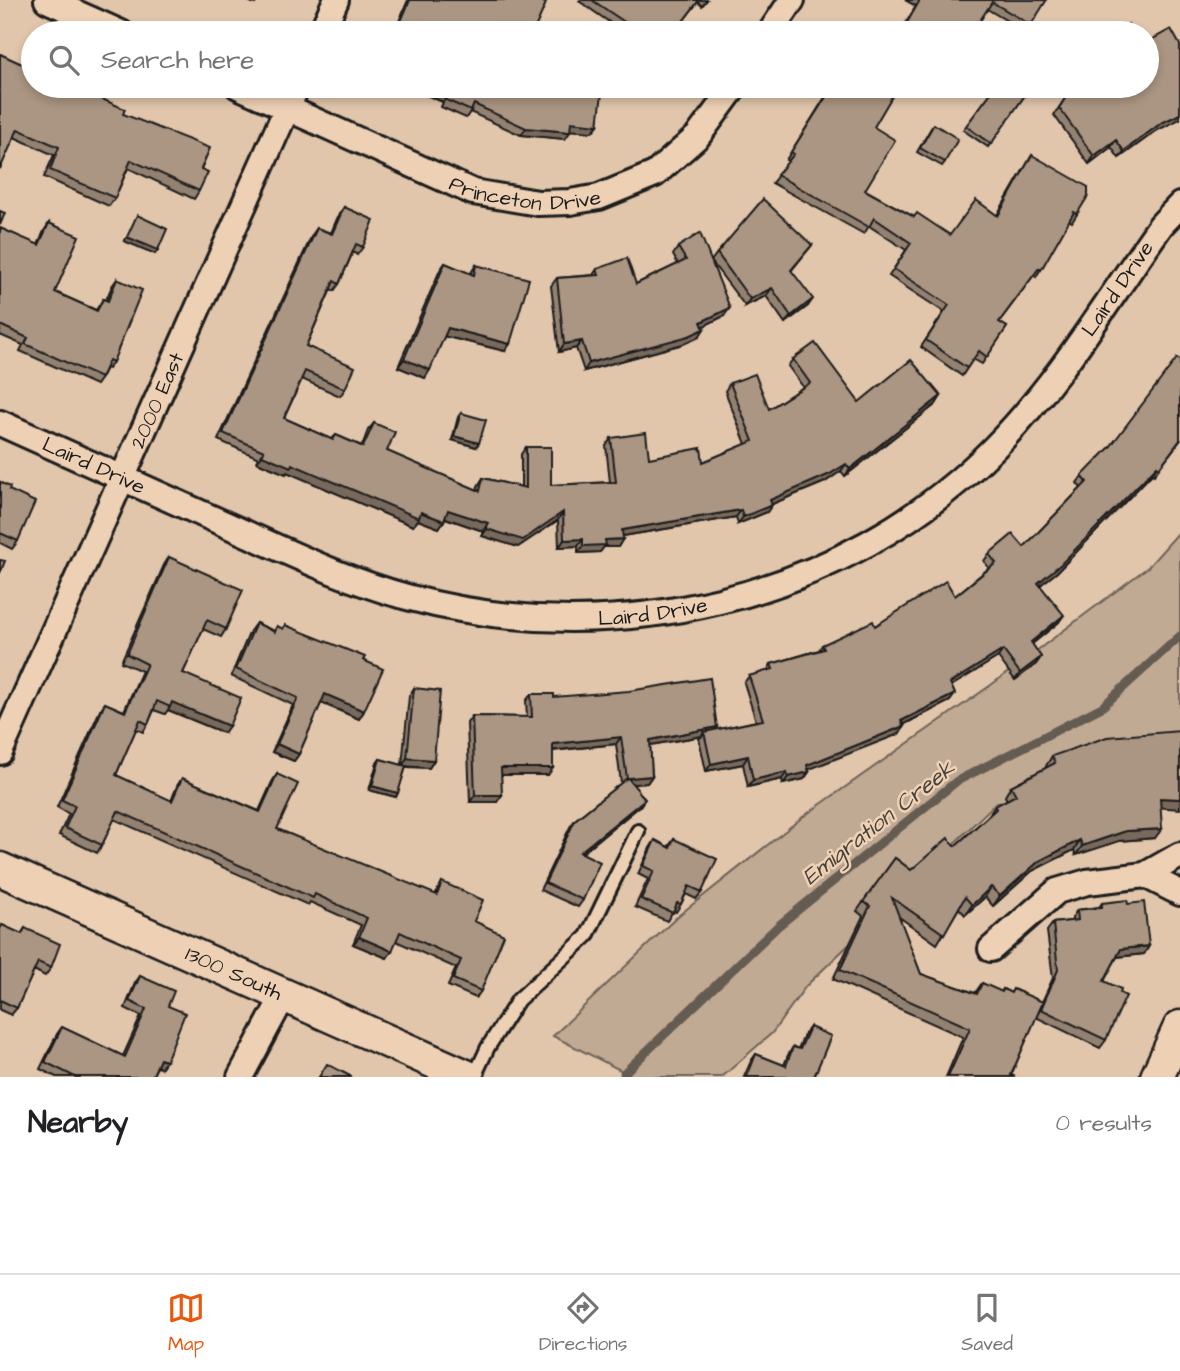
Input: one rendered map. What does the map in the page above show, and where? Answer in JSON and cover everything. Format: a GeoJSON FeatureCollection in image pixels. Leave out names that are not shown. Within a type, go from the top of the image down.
{"type":"FeatureCollection","features":[{"type":"Feature","properties":{"kind":"street"},"geometry":{"type":"LineString","coordinates":[[47,0],[94,21]]}},
{"type":"Feature","properties":{"kind":"street"},"geometry":{"type":"LineString","coordinates":[[326,21],[335,0]]}},
{"type":"Feature","properties":{"kind":"street"},"geometry":{"type":"LineString","coordinates":[[778,21],[792,0]]}},
{"type":"Feature","properties":{"kind":"street","name":"2000 East"},"geometry":{"type":"LineString","coordinates":[[0,752],[292,98]]}},
{"type":"Feature","properties":{"kind":"street","name":"Princeton Drive"},"geometry":{"type":"LineString","coordinates":[[294,98],[473,192],[505,199],[570,202],[599,197],[655,174],[698,136],[726,98]]}},
{"type":"Feature","properties":{"kind":"street","name":"Laird Drive"},"geometry":{"type":"LineString","coordinates":[[0,423],[340,575],[443,606],[518,618],[557,620],[630,617],[710,604],[789,580],[866,544],[930,502],[962,476],[992,450],[1048,389],[1161,225],[1180,205]]}},
{"type":"Feature","properties":{"kind":"street"},"geometry":{"type":"LineString","coordinates":[[991,949],[1057,891],[1087,881],[1145,875],[1180,855]]}},
{"type":"Feature","properties":{"kind":"street","name":"1300 South"},"geometry":{"type":"LineString","coordinates":[[0,869],[468,1077]]}},
{"type":"Feature","properties":{"kind":"street"},"geometry":{"type":"LineString","coordinates":[[1145,875],[1180,893]]}},
{"type":"Feature","properties":{"kind":"street"},"geometry":{"type":"LineString","coordinates":[[240,1077],[284,995]]}},
{"type":"Feature","properties":{"kind":"street"},"geometry":{"type":"LineString","coordinates":[[1157,1077],[1180,1027]]}},
{"type":"Feature","properties":{"kind":"lane"},"geometry":{"type":"LineString","coordinates":[[474,1077],[488,1047],[518,1000],[587,936],[638,831]]}},
{"type":"Feature","properties":{"kind":"shaded area"},"geometry":{"type":"Polygon","coordinates":[[[1180,531],[1180,764],[1103,793],[997,802],[806,986],[772,1033],[722,1077],[634,1077],[553,1036],[678,916],[804,816],[991,685],[1148,567],[1180,531]]]}},
{"type":"Feature","properties":{"kind":"building"},"geometry":{"type":"Polygon","coordinates":[[[410,0],[538,0],[546,3],[538,21],[401,21],[410,0]]]}},
{"type":"Feature","properties":{"kind":"building"},"geometry":{"type":"Polygon","coordinates":[[[592,0],[699,0],[683,21],[623,21],[592,0]]]}},
{"type":"Feature","properties":{"kind":"building"},"geometry":{"type":"Polygon","coordinates":[[[920,0],[1046,1],[1034,21],[1024,21],[992,2],[980,21],[908,21],[920,0]]]}},
{"type":"Feature","properties":{"kind":"building"},"geometry":{"type":"Polygon","coordinates":[[[1171,29],[1180,45],[1180,114],[1161,123],[1124,151],[1116,140],[1094,156],[1059,108],[1065,98],[1159,98],[1159,36],[1171,29]]]}},
{"type":"Feature","properties":{"kind":"building"},"geometry":{"type":"Polygon","coordinates":[[[0,54],[21,64],[21,98],[100,98],[125,109],[123,114],[210,148],[201,169],[208,172],[199,191],[131,160],[115,198],[50,170],[59,147],[18,129],[0,169],[0,54]]]}},
{"type":"Feature","properties":{"kind":"building"},"geometry":{"type":"Polygon","coordinates":[[[601,98],[598,125],[571,122],[570,132],[526,128],[474,104],[471,111],[446,100],[601,98]]]}},
{"type":"Feature","properties":{"kind":"building"},"geometry":{"type":"Polygon","coordinates":[[[825,98],[891,98],[874,127],[895,140],[865,190],[914,217],[917,213],[950,235],[976,200],[998,216],[1032,155],[1088,187],[1088,196],[1077,214],[1074,212],[1041,270],[1039,268],[999,322],[1007,327],[987,357],[979,351],[967,368],[926,340],[949,305],[894,269],[911,243],[874,218],[869,227],[777,175],[794,154],[791,152],[825,98]]]}},
{"type":"Feature","properties":{"kind":"building"},"geometry":{"type":"Polygon","coordinates":[[[987,98],[1023,98],[991,144],[966,126],[987,98]]]}},
{"type":"Feature","properties":{"kind":"building"},"geometry":{"type":"Polygon","coordinates":[[[934,124],[958,139],[945,162],[920,148],[934,124]]]}},
{"type":"Feature","properties":{"kind":"building"},"geometry":{"type":"Polygon","coordinates":[[[763,199],[812,245],[791,270],[813,299],[791,316],[772,288],[750,299],[717,253],[763,199]]]}},
{"type":"Feature","properties":{"kind":"building"},"geometry":{"type":"Polygon","coordinates":[[[344,207],[374,220],[363,247],[356,244],[339,284],[334,281],[306,346],[355,367],[345,389],[305,371],[284,418],[333,440],[336,435],[363,447],[374,423],[395,432],[387,451],[480,491],[483,478],[526,488],[526,447],[551,447],[551,485],[616,482],[611,438],[646,433],[649,458],[701,448],[703,462],[753,441],[730,383],[755,374],[769,409],[810,383],[793,359],[815,343],[859,402],[911,360],[941,396],[850,469],[846,464],[830,474],[770,500],[772,505],[743,517],[741,510],[622,530],[623,539],[605,540],[606,545],[583,546],[583,539],[564,540],[563,512],[523,540],[487,529],[488,523],[448,510],[444,521],[421,512],[419,518],[292,464],[291,467],[262,455],[264,451],[223,433],[317,228],[332,234],[344,207]]]}},
{"type":"Feature","properties":{"kind":"building"},"geometry":{"type":"Polygon","coordinates":[[[0,211],[5,213],[0,225],[0,211]]]}},
{"type":"Feature","properties":{"kind":"building"},"geometry":{"type":"Polygon","coordinates":[[[137,215],[167,229],[158,250],[127,237],[137,215]]]}},
{"type":"Feature","properties":{"kind":"building"},"geometry":{"type":"Polygon","coordinates":[[[49,223],[79,236],[55,292],[97,311],[103,299],[108,301],[117,279],[142,290],[113,362],[109,360],[101,378],[25,344],[28,338],[0,325],[0,228],[39,245],[49,223]]]}},
{"type":"Feature","properties":{"kind":"building"},"geometry":{"type":"Polygon","coordinates":[[[700,233],[730,308],[701,322],[704,329],[689,336],[589,363],[582,341],[564,344],[557,278],[599,275],[597,269],[627,258],[636,284],[686,260],[678,247],[700,233]]]}},
{"type":"Feature","properties":{"kind":"building"},"geometry":{"type":"Polygon","coordinates":[[[445,263],[474,275],[476,265],[529,279],[510,344],[448,328],[430,370],[404,359],[445,263]]]}},
{"type":"Feature","properties":{"kind":"building"},"geometry":{"type":"Polygon","coordinates":[[[1177,358],[1180,360],[1180,440],[1159,468],[1157,466],[1061,564],[1038,583],[1064,615],[1031,642],[1041,657],[1020,673],[1003,650],[950,683],[955,694],[901,721],[904,726],[807,765],[809,772],[788,777],[787,772],[753,780],[748,756],[711,764],[704,732],[763,720],[749,676],[773,669],[771,664],[824,649],[822,645],[873,621],[875,626],[946,581],[955,596],[996,563],[989,554],[1013,534],[1024,547],[1087,482],[1082,476],[1110,447],[1177,358]]]}},
{"type":"Feature","properties":{"kind":"building"},"geometry":{"type":"Polygon","coordinates":[[[461,413],[486,420],[479,443],[454,436],[461,413]]]}},
{"type":"Feature","properties":{"kind":"building"},"geometry":{"type":"Polygon","coordinates":[[[0,482],[10,487],[9,490],[35,502],[18,541],[0,533],[0,482]]]}},
{"type":"Feature","properties":{"kind":"building"},"geometry":{"type":"Polygon","coordinates":[[[169,557],[243,590],[226,629],[207,620],[183,673],[241,698],[229,726],[172,702],[170,707],[157,701],[148,724],[140,720],[116,775],[172,801],[182,778],[260,812],[277,774],[298,784],[277,829],[437,895],[442,882],[483,900],[474,921],[504,935],[481,991],[453,979],[461,960],[400,932],[392,951],[359,937],[367,918],[315,894],[313,898],[118,811],[102,845],[65,828],[75,806],[62,800],[105,703],[125,712],[147,664],[127,654],[169,557]]]}},
{"type":"Feature","properties":{"kind":"building"},"geometry":{"type":"Polygon","coordinates":[[[0,560],[5,561],[0,573],[0,560]]]}},
{"type":"Feature","properties":{"kind":"building"},"geometry":{"type":"Polygon","coordinates":[[[256,623],[275,632],[277,626],[283,629],[285,625],[365,657],[363,660],[383,669],[364,711],[325,694],[299,754],[277,744],[298,698],[236,669],[256,623]]]}},
{"type":"Feature","properties":{"kind":"building"},"geometry":{"type":"Polygon","coordinates":[[[710,678],[717,727],[650,740],[652,776],[628,778],[645,799],[580,852],[600,862],[583,900],[545,883],[575,820],[627,778],[621,737],[553,744],[553,768],[501,768],[502,795],[475,795],[472,716],[532,717],[531,694],[554,694],[554,697],[629,691],[710,678]]]}},
{"type":"Feature","properties":{"kind":"building"},"geometry":{"type":"Polygon","coordinates":[[[414,688],[440,691],[434,760],[407,758],[414,688]]]}},
{"type":"Feature","properties":{"kind":"building"},"geometry":{"type":"Polygon","coordinates":[[[1180,731],[1180,799],[1160,798],[1162,829],[1126,831],[1082,846],[1080,840],[1039,861],[1000,896],[991,887],[972,905],[965,897],[944,934],[892,898],[921,974],[977,994],[982,983],[1002,992],[1003,989],[1011,993],[1013,989],[1043,1002],[1011,1075],[1015,1077],[948,1077],[970,1028],[840,970],[870,906],[863,902],[895,858],[911,870],[948,838],[955,846],[996,809],[995,806],[1016,795],[1011,786],[1055,763],[1052,756],[1107,737],[1180,731]]]}},
{"type":"Feature","properties":{"kind":"building"},"geometry":{"type":"Polygon","coordinates":[[[380,759],[406,766],[398,793],[372,786],[380,759]]]}},
{"type":"Feature","properties":{"kind":"building"},"geometry":{"type":"Polygon","coordinates":[[[674,839],[717,859],[702,892],[689,886],[681,904],[677,903],[673,913],[641,899],[654,871],[643,866],[655,840],[670,848],[674,839]]]}},
{"type":"Feature","properties":{"kind":"building"},"geometry":{"type":"Polygon","coordinates":[[[1127,900],[1128,904],[1144,902],[1149,946],[1121,949],[1104,981],[1121,989],[1120,993],[1126,996],[1106,1040],[1041,1009],[1058,970],[1053,923],[1078,920],[1077,910],[1127,900]]]}},
{"type":"Feature","properties":{"kind":"building"},"geometry":{"type":"Polygon","coordinates":[[[2,925],[22,934],[25,928],[60,944],[51,968],[38,962],[17,1008],[0,1000],[2,925]]]}},
{"type":"Feature","properties":{"kind":"building"},"geometry":{"type":"Polygon","coordinates":[[[140,976],[174,991],[168,1006],[185,1013],[166,1061],[160,1059],[152,1077],[75,1077],[45,1062],[62,1027],[125,1057],[146,1009],[129,1001],[140,976]]]}},
{"type":"Feature","properties":{"kind":"building"},"geometry":{"type":"Polygon","coordinates":[[[810,1027],[831,1036],[814,1077],[747,1077],[756,1054],[786,1066],[793,1047],[800,1049],[810,1027]]]}},
{"type":"Feature","properties":{"kind":"building"},"geometry":{"type":"Polygon","coordinates":[[[327,1064],[352,1077],[319,1077],[327,1064]]]}},
{"type":"Feature","properties":{"kind":"waterway","name":"Emigration Creek"},"geometry":{"type":"LineString","coordinates":[[624,1073],[778,926],[957,781],[1102,707],[1180,636]]}}]}
